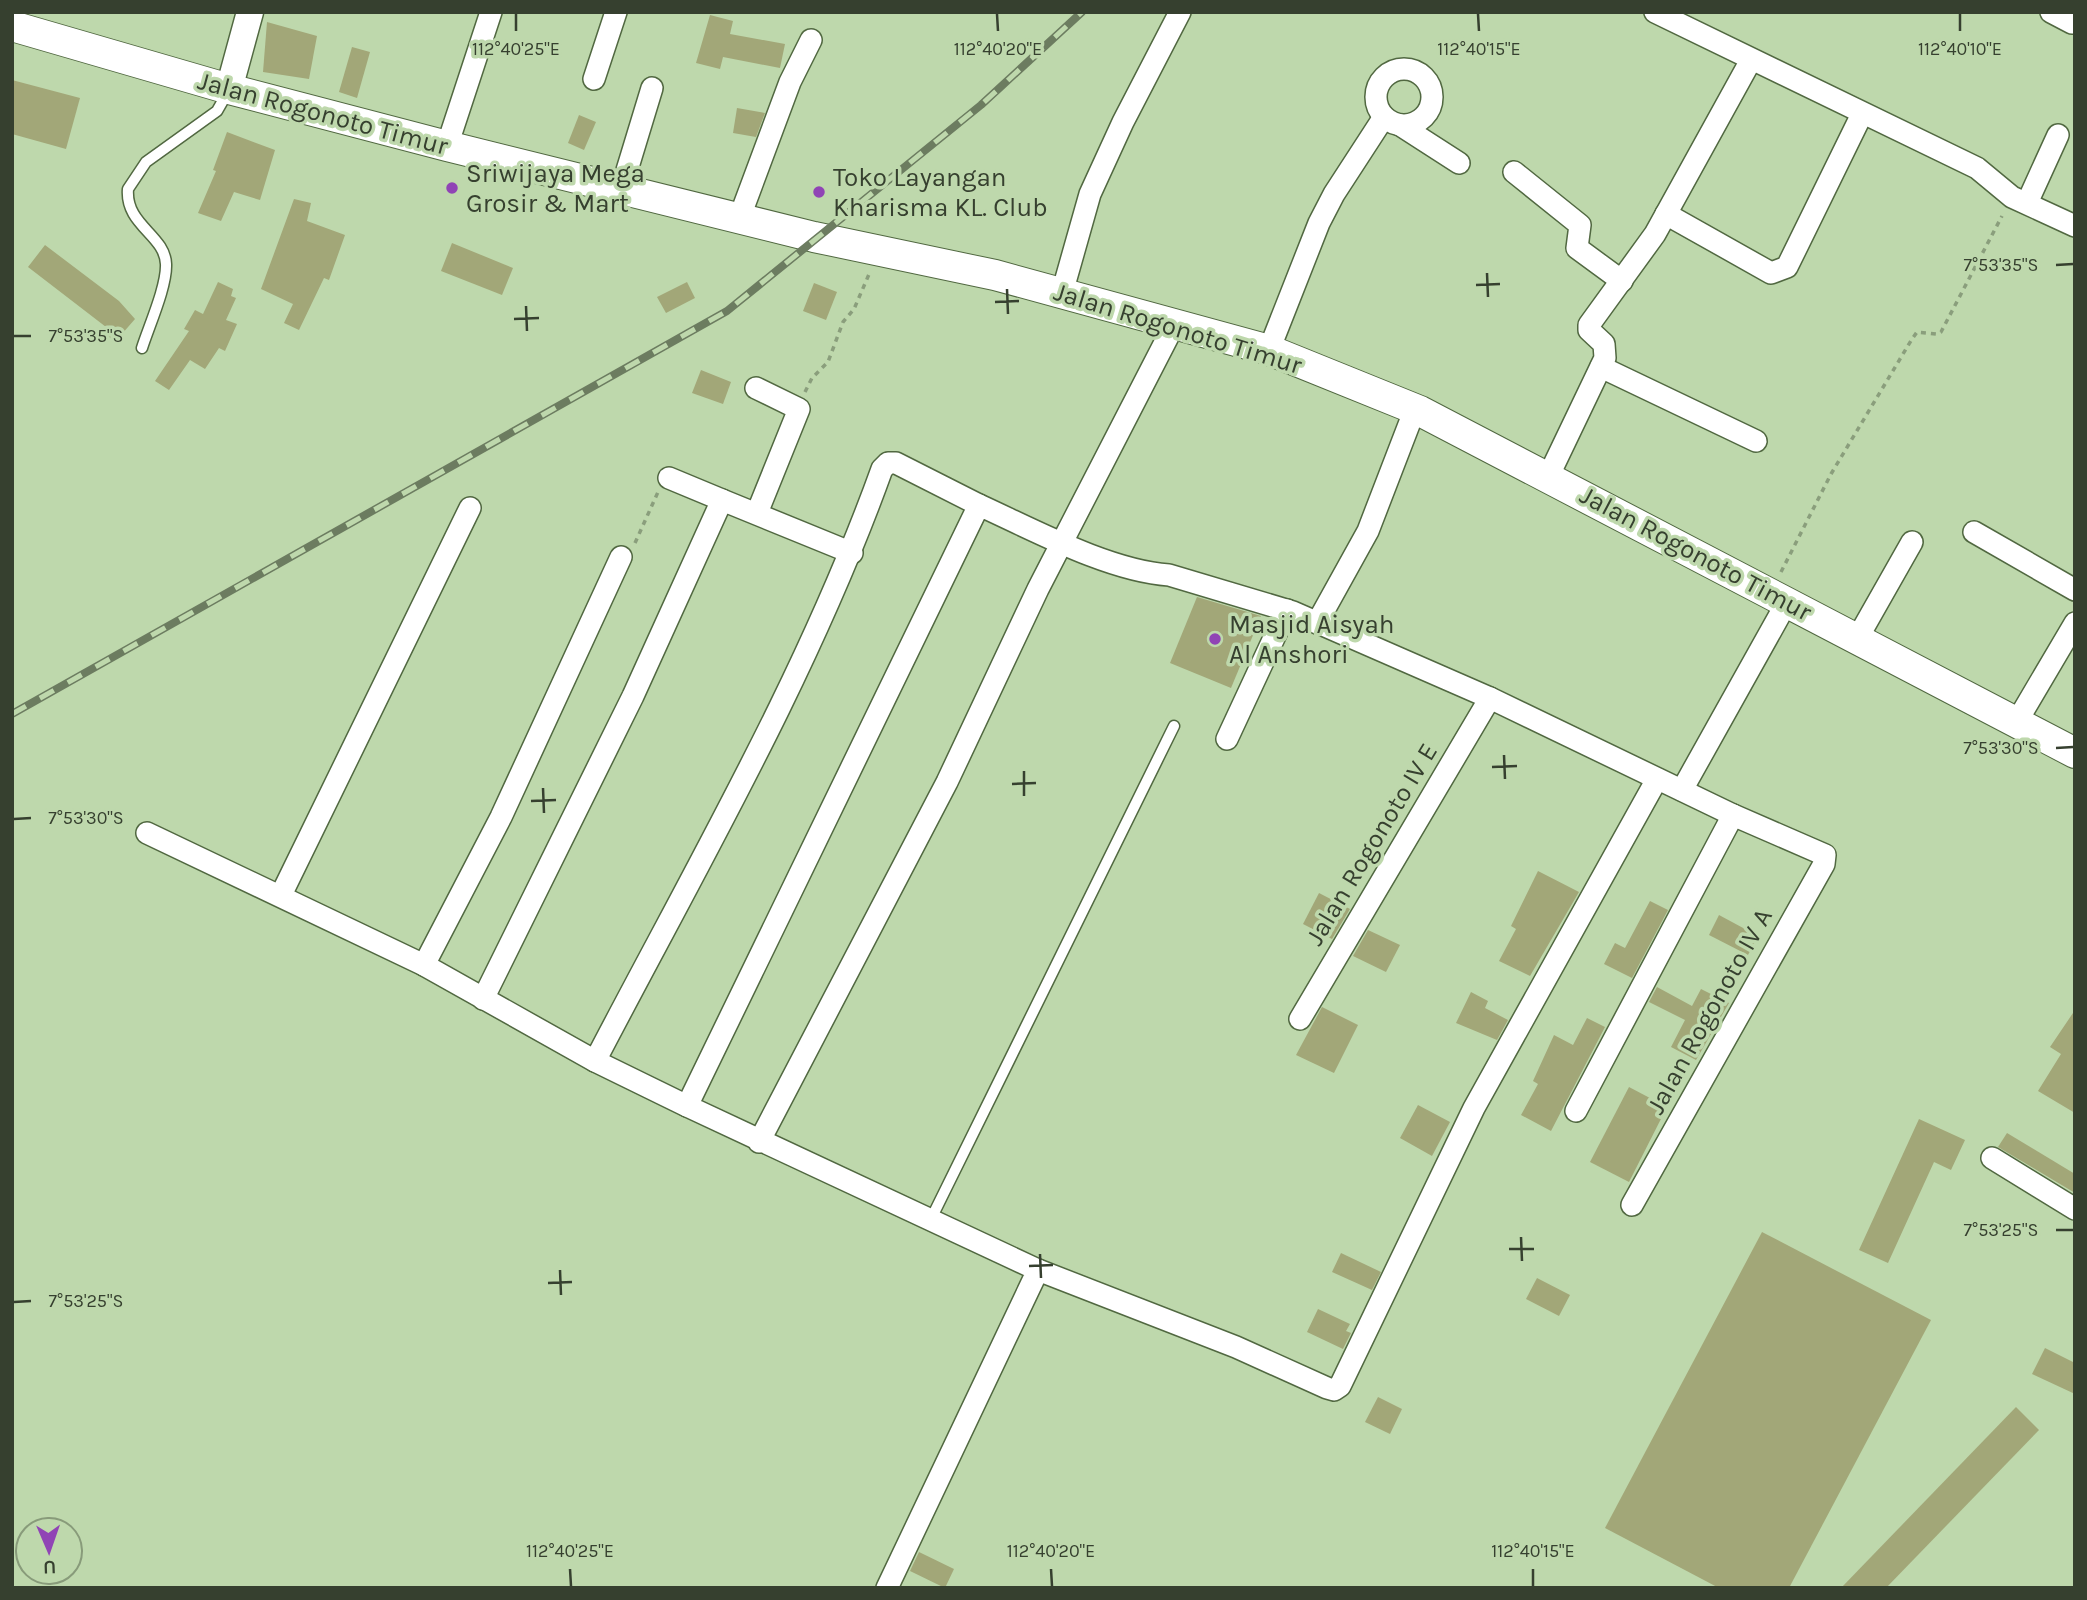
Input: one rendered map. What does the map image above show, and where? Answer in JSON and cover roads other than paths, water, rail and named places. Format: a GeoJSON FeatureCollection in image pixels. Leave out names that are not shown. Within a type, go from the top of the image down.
{"type":"FeatureCollection","features":[{"type":"Feature","properties":{"kind":"main road","name":"Jalan Rogonoto Timur"},"geometry":{"type":"LineString","coordinates":[[12,26],[229,89],[447,146],[739,219],[995,275],[1269,350],[1415,409],[1549,475],[2075,753]]}},
{"type":"Feature","properties":{"kind":"street"},"geometry":{"type":"LineString","coordinates":[[229,89],[250,12]]}},
{"type":"Feature","properties":{"kind":"street"},"geometry":{"type":"LineString","coordinates":[[447,146],[491,12]]}},
{"type":"Feature","properties":{"kind":"street"},"geometry":{"type":"LineString","coordinates":[[594,79],[617,12]]}},
{"type":"Feature","properties":{"kind":"street"},"geometry":{"type":"LineString","coordinates":[[1062,293],[1090,194],[1123,122],[1180,12]]}},
{"type":"Feature","properties":{"kind":"street"},"geometry":{"type":"LineString","coordinates":[[1655,12],[1977,169],[2020,200],[2075,226]]}},
{"type":"Feature","properties":{"kind":"street"},"geometry":{"type":"LineString","coordinates":[[2051,12],[2072,23]]}},
{"type":"Feature","properties":{"kind":"street"},"geometry":{"type":"LineString","coordinates":[[739,219],[785,93],[811,40]]}},
{"type":"Feature","properties":{"kind":"street"},"geometry":{"type":"LineString","coordinates":[[1549,475],[1607,350],[1589,330],[1589,325],[1666,214],[1751,60]]}},
{"type":"Feature","properties":{"kind":"street"},"geometry":{"type":"LineString","coordinates":[[621,190],[652,88]]}},
{"type":"Feature","properties":{"kind":"street"},"geometry":{"type":"LineString","coordinates":[[1666,214],[1771,273],[1781,272],[1787,267],[1862,114]]}},
{"type":"Feature","properties":{"kind":"street"},"geometry":{"type":"LineString","coordinates":[[1269,350],[1319,223],[1334,194],[1392,121],[1459,163]]}},
{"type":"Feature","properties":{"kind":"street"},"geometry":{"type":"LineString","coordinates":[[2020,200],[2058,135]]}},
{"type":"Feature","properties":{"kind":"street"},"geometry":{"type":"LineString","coordinates":[[1514,173],[1580,225],[1577,248],[1622,281]]}},
{"type":"Feature","properties":{"kind":"street"},"geometry":{"type":"LineString","coordinates":[[759,1142],[947,782],[1038,589],[1175,323]]}},
{"type":"Feature","properties":{"kind":"street"},"geometry":{"type":"LineString","coordinates":[[1601,367],[1756,441]]}},
{"type":"Feature","properties":{"kind":"street"},"geometry":{"type":"LineString","coordinates":[[755,388],[799,409],[757,513]]}},
{"type":"Feature","properties":{"kind":"street"},"geometry":{"type":"LineString","coordinates":[[1317,623],[1368,531],[1415,409]]}},
{"type":"Feature","properties":{"kind":"street"},"geometry":{"type":"LineString","coordinates":[[595,1060],[752,760],[852,553],[882,469],[888,463],[896,463],[1063,544],[1150,574],[1168,575],[1287,610],[1490,698],[1733,815],[1576,1111]]}},
{"type":"Feature","properties":{"kind":"street"},"geometry":{"type":"LineString","coordinates":[[669,478],[852,553]]}},
{"type":"Feature","properties":{"kind":"street"},"geometry":{"type":"LineString","coordinates":[[483,999],[633,696],[722,500]]}},
{"type":"Feature","properties":{"kind":"street"},"geometry":{"type":"LineString","coordinates":[[687,1106],[979,505]]}},
{"type":"Feature","properties":{"kind":"street"},"geometry":{"type":"LineString","coordinates":[[281,895],[470,508]]}},
{"type":"Feature","properties":{"kind":"street"},"geometry":{"type":"LineString","coordinates":[[1975,532],[2075,590]]}},
{"type":"Feature","properties":{"kind":"street"},"geometry":{"type":"LineString","coordinates":[[1857,639],[1912,542]]}},
{"type":"Feature","properties":{"kind":"street"},"geometry":{"type":"LineString","coordinates":[[424,965],[501,817],[621,557]]}},
{"type":"Feature","properties":{"kind":"street"},"geometry":{"type":"LineString","coordinates":[[1682,790],[1779,597]]}},
{"type":"Feature","properties":{"kind":"street"},"geometry":{"type":"LineString","coordinates":[[1227,739],[1287,610]]}},
{"type":"Feature","properties":{"kind":"street"},"geometry":{"type":"LineString","coordinates":[[2017,723],[2075,623]]}},
{"type":"Feature","properties":{"kind":"street","name":"Jalan Rogonoto IV E"},"geometry":{"type":"LineString","coordinates":[[1300,1018],[1490,698]]}},
{"type":"Feature","properties":{"kind":"street"},"geometry":{"type":"LineString","coordinates":[[147,833],[424,965],[595,1060],[759,1142],[1038,1270],[1236,1347],[1334,1390],[1340,1386],[1474,1108],[1657,779]]}},
{"type":"Feature","properties":{"kind":"street","name":"Jalan Rogonoto IV A"},"geometry":{"type":"LineString","coordinates":[[1632,1205],[1824,864],[1825,855],[1814,849],[1733,815]]}},
{"type":"Feature","properties":{"kind":"street"},"geometry":{"type":"LineString","coordinates":[[1992,1158],[2075,1209]]}},
{"type":"Feature","properties":{"kind":"street"},"geometry":{"type":"LineString","coordinates":[[887,1588],[1038,1270]]}},
{"type":"Feature","properties":{"kind":"lane"},"geometry":{"type":"LineString","coordinates":[[142,348],[166,264],[162,250],[135,221],[128,189],[146,162],[217,111],[229,89]]}},
{"type":"Feature","properties":{"kind":"lane"},"geometry":{"type":"LineString","coordinates":[[930,1221],[1174,726]]}},
{"type":"Feature","properties":{"kind":"railway"},"geometry":{"type":"LineString","coordinates":[[12,714],[727,311],[981,105],[1082,12]]}},
{"type":"Feature","properties":{"kind":"place","name":"Sriwijaya Mega Grosir & Mart"},"geometry":{"type":"Point","coordinates":[452,188]}},
{"type":"Feature","properties":{"kind":"place","name":"Toko Layangan Kharisma KL. Club"},"geometry":{"type":"Point","coordinates":[819,192]}},
{"type":"Feature","properties":{"kind":"place","name":"Masjid Aisyah Al Anshori"},"geometry":{"type":"Point","coordinates":[1215,639]}}]}
